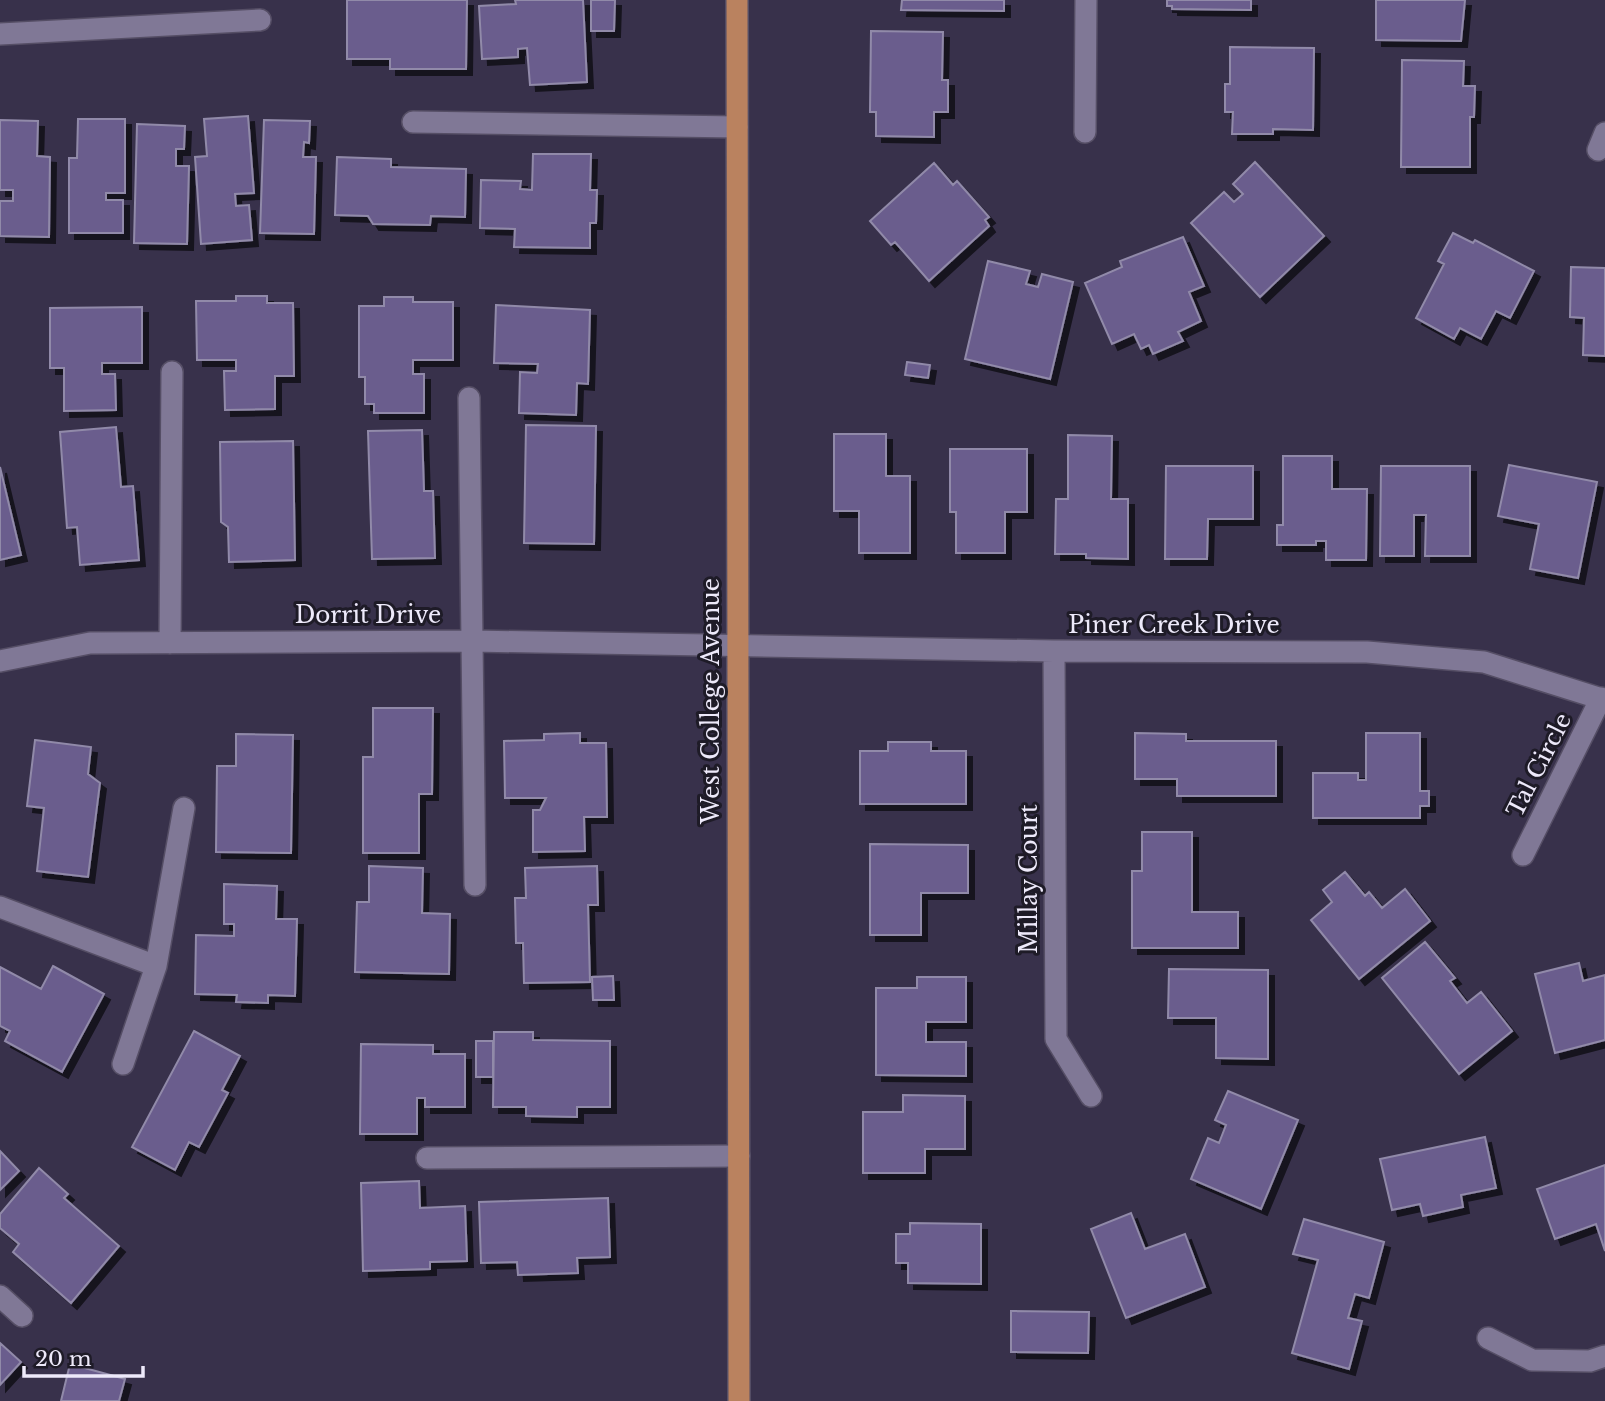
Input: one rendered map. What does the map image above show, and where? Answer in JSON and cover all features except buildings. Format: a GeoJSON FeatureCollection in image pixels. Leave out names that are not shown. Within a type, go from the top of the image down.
{"type":"FeatureCollection","features":[{"type":"Feature","properties":{"kind":"main road","name":"West College Avenue"},"geometry":{"type":"LineString","coordinates":[[737,0],[739,1401]]}},
{"type":"Feature","properties":{"kind":"street"},"geometry":{"type":"LineString","coordinates":[[1085,132],[1086,0]]}},
{"type":"Feature","properties":{"kind":"street"},"geometry":{"type":"LineString","coordinates":[[0,34],[260,20]]}},
{"type":"Feature","properties":{"kind":"street"},"geometry":{"type":"LineString","coordinates":[[413,122],[737,127]]}},
{"type":"Feature","properties":{"kind":"street"},"geometry":{"type":"LineString","coordinates":[[170,643],[172,372]]}},
{"type":"Feature","properties":{"kind":"street"},"geometry":{"type":"LineString","coordinates":[[469,398],[475,885]]}},
{"type":"Feature","properties":{"kind":"street","name":"Dorrit Drive"},"geometry":{"type":"LineString","coordinates":[[0,661],[90,643],[473,641],[737,644]]}},
{"type":"Feature","properties":{"kind":"street","name":"Piner Creek Drive"},"geometry":{"type":"LineString","coordinates":[[737,644],[1054,651],[1367,652],[1484,663],[1603,699]]}},
{"type":"Feature","properties":{"kind":"street","name":"Millay Court"},"geometry":{"type":"LineString","coordinates":[[1054,651],[1056,1039],[1091,1097]]}},
{"type":"Feature","properties":{"kind":"street","name":"Tal Circle"},"geometry":{"type":"LineString","coordinates":[[1523,855],[1603,699]]}},
{"type":"Feature","properties":{"kind":"street"},"geometry":{"type":"LineString","coordinates":[[123,1064],[156,966],[184,808]]}},
{"type":"Feature","properties":{"kind":"street"},"geometry":{"type":"LineString","coordinates":[[0,907],[156,966]]}},
{"type":"Feature","properties":{"kind":"street"},"geometry":{"type":"LineString","coordinates":[[427,1158],[739,1156]]}},
{"type":"Feature","properties":{"kind":"street"},"geometry":{"type":"LineString","coordinates":[[0,1296],[22,1316]]}},
{"type":"Feature","properties":{"kind":"street"},"geometry":{"type":"LineString","coordinates":[[1488,1338],[1532,1360],[1590,1361],[1605,1356]]}}]}
